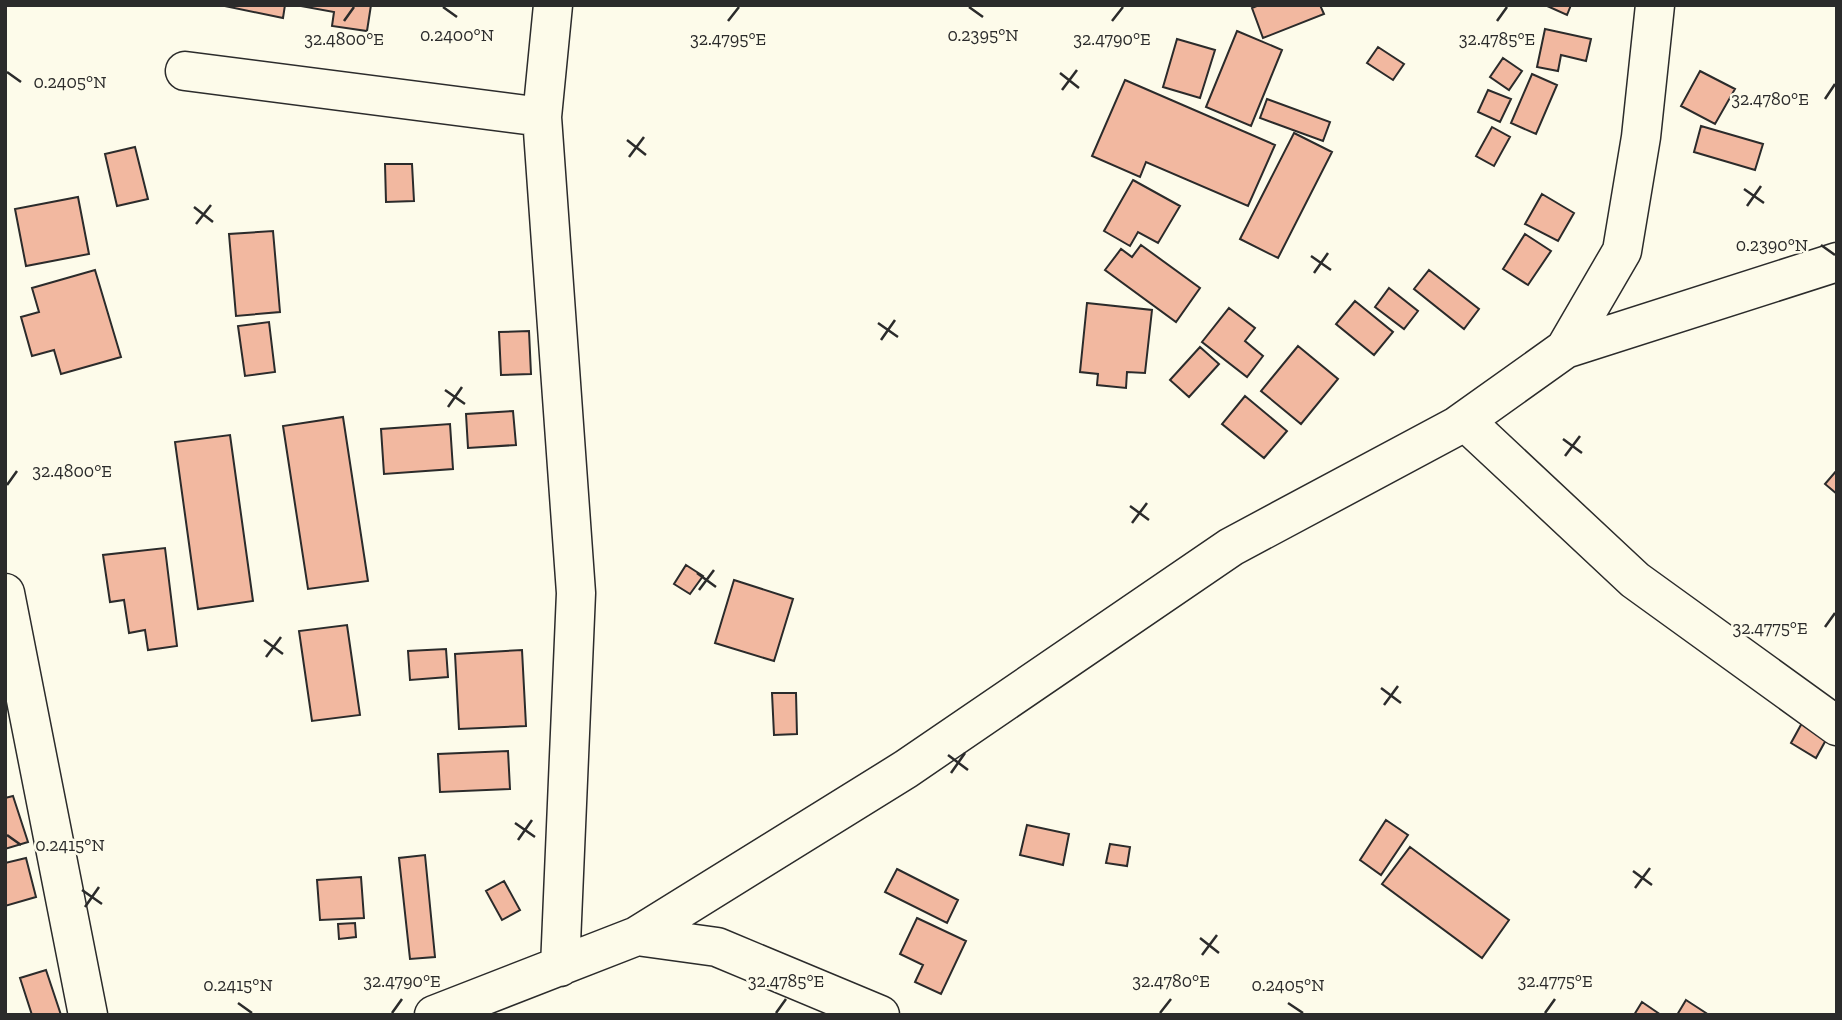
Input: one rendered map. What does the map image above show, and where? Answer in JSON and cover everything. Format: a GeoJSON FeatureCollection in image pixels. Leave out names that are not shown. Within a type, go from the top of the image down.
{"type":"FeatureCollection","features":[{"type":"Feature","properties":{"kind":"street"},"geometry":{"type":"LineString","coordinates":[[553,5],[542,117],[576,593],[560,967]]}},
{"type":"Feature","properties":{"kind":"street"},"geometry":{"type":"LineString","coordinates":[[1565,349],[1622,250],[1642,137],[1655,5]]}},
{"type":"Feature","properties":{"kind":"street"},"geometry":{"type":"LineString","coordinates":[[185,71],[542,117]]}},
{"type":"Feature","properties":{"kind":"street"},"geometry":{"type":"LineString","coordinates":[[434,1015],[637,936],[906,769],[1231,547],[1465,421],[1565,349],[1837,262]]}},
{"type":"Feature","properties":{"kind":"street"},"geometry":{"type":"LineString","coordinates":[[1465,421],[1635,580],[1837,726]]}},
{"type":"Feature","properties":{"kind":"street"},"geometry":{"type":"LineString","coordinates":[[5,593],[88,1015]]}},
{"type":"Feature","properties":{"kind":"street"},"geometry":{"type":"LineString","coordinates":[[637,936],[717,947],[880,1015]]}},
{"type":"Feature","properties":{"kind":"building"},"geometry":{"type":"Polygon","coordinates":[[[220,5],[285,5],[283,18],[220,5]]]}},
{"type":"Feature","properties":{"kind":"building"},"geometry":{"type":"Polygon","coordinates":[[[371,5],[367,31],[332,26],[334,12],[301,6],[371,5]]]}},
{"type":"Feature","properties":{"kind":"building"},"geometry":{"type":"Polygon","coordinates":[[[1259,5],[1320,5],[1324,14],[1263,38],[1252,8],[1259,5]]]}},
{"type":"Feature","properties":{"kind":"building"},"geometry":{"type":"Polygon","coordinates":[[[1545,5],[1571,5],[1567,15],[1545,5]]]}},
{"type":"Feature","properties":{"kind":"building"},"geometry":{"type":"Polygon","coordinates":[[[1545,29],[1591,39],[1586,61],[1561,55],[1558,71],[1537,67],[1545,29]]]}},
{"type":"Feature","properties":{"kind":"building"},"geometry":{"type":"Polygon","coordinates":[[[1237,31],[1282,50],[1251,126],[1206,107],[1237,31]]]}},
{"type":"Feature","properties":{"kind":"building"},"geometry":{"type":"Polygon","coordinates":[[[1177,39],[1215,50],[1200,98],[1163,87],[1177,39]]]}},
{"type":"Feature","properties":{"kind":"building"},"geometry":{"type":"Polygon","coordinates":[[[1378,47],[1404,64],[1393,80],[1367,63],[1378,47]]]}},
{"type":"Feature","properties":{"kind":"building"},"geometry":{"type":"Polygon","coordinates":[[[1503,58],[1522,71],[1509,90],[1490,77],[1503,58]]]}},
{"type":"Feature","properties":{"kind":"building"},"geometry":{"type":"Polygon","coordinates":[[[1700,71],[1735,89],[1715,124],[1681,106],[1700,71]]]}},
{"type":"Feature","properties":{"kind":"building"},"geometry":{"type":"Polygon","coordinates":[[[1532,74],[1557,85],[1536,134],[1511,123],[1532,74]]]}},
{"type":"Feature","properties":{"kind":"building"},"geometry":{"type":"Polygon","coordinates":[[[1125,80],[1275,145],[1248,206],[1146,162],[1140,177],[1092,156],[1125,80]]]}},
{"type":"Feature","properties":{"kind":"building"},"geometry":{"type":"Polygon","coordinates":[[[1488,90],[1511,99],[1500,122],[1478,112],[1488,90]]]}},
{"type":"Feature","properties":{"kind":"building"},"geometry":{"type":"Polygon","coordinates":[[[1267,99],[1330,122],[1323,141],[1260,118],[1267,99]]]}},
{"type":"Feature","properties":{"kind":"building"},"geometry":{"type":"Polygon","coordinates":[[[1701,126],[1763,144],[1755,170],[1694,152],[1701,126]]]}},
{"type":"Feature","properties":{"kind":"building"},"geometry":{"type":"Polygon","coordinates":[[[1492,127],[1510,137],[1494,166],[1476,156],[1492,127]]]}},
{"type":"Feature","properties":{"kind":"building"},"geometry":{"type":"Polygon","coordinates":[[[1294,133],[1332,152],[1278,258],[1240,239],[1294,133]]]}},
{"type":"Feature","properties":{"kind":"building"},"geometry":{"type":"Polygon","coordinates":[[[135,147],[148,199],[117,206],[105,154],[135,147]]]}},
{"type":"Feature","properties":{"kind":"building"},"geometry":{"type":"Polygon","coordinates":[[[385,164],[412,164],[414,201],[386,202],[385,164]]]}},
{"type":"Feature","properties":{"kind":"building"},"geometry":{"type":"Polygon","coordinates":[[[1133,180],[1180,206],[1158,243],[1138,232],[1130,246],[1104,231],[1133,180]]]}},
{"type":"Feature","properties":{"kind":"building"},"geometry":{"type":"Polygon","coordinates":[[[1542,194],[1574,213],[1558,241],[1525,224],[1542,194]]]}},
{"type":"Feature","properties":{"kind":"building"},"geometry":{"type":"Polygon","coordinates":[[[78,197],[89,254],[26,266],[15,209],[78,197]]]}},
{"type":"Feature","properties":{"kind":"building"},"geometry":{"type":"Polygon","coordinates":[[[273,231],[280,312],[236,316],[229,234],[273,231]]]}},
{"type":"Feature","properties":{"kind":"building"},"geometry":{"type":"Polygon","coordinates":[[[1525,234],[1551,251],[1528,285],[1503,269],[1525,234]]]}},
{"type":"Feature","properties":{"kind":"building"},"geometry":{"type":"Polygon","coordinates":[[[1141,245],[1200,288],[1176,322],[1105,270],[1121,249],[1132,257],[1141,245]]]}},
{"type":"Feature","properties":{"kind":"building"},"geometry":{"type":"Polygon","coordinates":[[[95,270],[121,357],[61,374],[54,350],[32,356],[21,317],[39,312],[32,288],[95,270]]]}},
{"type":"Feature","properties":{"kind":"building"},"geometry":{"type":"Polygon","coordinates":[[[1429,270],[1479,309],[1464,329],[1414,289],[1429,270]]]}},
{"type":"Feature","properties":{"kind":"building"},"geometry":{"type":"Polygon","coordinates":[[[1389,288],[1418,311],[1404,329],[1375,307],[1389,288]]]}},
{"type":"Feature","properties":{"kind":"building"},"geometry":{"type":"Polygon","coordinates":[[[1355,301],[1393,332],[1374,355],[1336,324],[1355,301]]]}},
{"type":"Feature","properties":{"kind":"building"},"geometry":{"type":"Polygon","coordinates":[[[1087,303],[1152,310],[1145,373],[1127,372],[1126,388],[1097,385],[1098,374],[1080,372],[1087,303]]]}},
{"type":"Feature","properties":{"kind":"building"},"geometry":{"type":"Polygon","coordinates":[[[1229,308],[1255,328],[1245,341],[1263,356],[1247,377],[1202,342],[1229,308]]]}},
{"type":"Feature","properties":{"kind":"building"},"geometry":{"type":"Polygon","coordinates":[[[269,322],[275,372],[245,376],[238,326],[269,322]]]}},
{"type":"Feature","properties":{"kind":"building"},"geometry":{"type":"Polygon","coordinates":[[[529,331],[531,374],[501,375],[499,332],[529,331]]]}},
{"type":"Feature","properties":{"kind":"building"},"geometry":{"type":"Polygon","coordinates":[[[1298,346],[1338,379],[1301,424],[1261,391],[1298,346]]]}},
{"type":"Feature","properties":{"kind":"building"},"geometry":{"type":"Polygon","coordinates":[[[1200,347],[1219,364],[1189,397],[1170,380],[1200,347]]]}},
{"type":"Feature","properties":{"kind":"building"},"geometry":{"type":"Polygon","coordinates":[[[1245,396],[1287,431],[1264,458],[1222,424],[1245,396]]]}},
{"type":"Feature","properties":{"kind":"building"},"geometry":{"type":"Polygon","coordinates":[[[513,411],[516,445],[468,448],[466,414],[513,411]]]}},
{"type":"Feature","properties":{"kind":"building"},"geometry":{"type":"Polygon","coordinates":[[[343,417],[368,581],[308,589],[283,426],[343,417]]]}},
{"type":"Feature","properties":{"kind":"building"},"geometry":{"type":"Polygon","coordinates":[[[450,424],[453,469],[384,474],[381,429],[450,424]]]}},
{"type":"Feature","properties":{"kind":"building"},"geometry":{"type":"Polygon","coordinates":[[[230,435],[253,601],[198,609],[175,442],[230,435]]]}},
{"type":"Feature","properties":{"kind":"building"},"geometry":{"type":"Polygon","coordinates":[[[1837,470],[1837,494],[1825,484],[1837,470]]]}},
{"type":"Feature","properties":{"kind":"building"},"geometry":{"type":"Polygon","coordinates":[[[165,548],[177,646],[148,650],[145,630],[129,633],[124,600],[110,602],[103,555],[165,548]]]}},
{"type":"Feature","properties":{"kind":"building"},"geometry":{"type":"Polygon","coordinates":[[[686,565],[703,576],[690,594],[674,584],[686,565]]]}},
{"type":"Feature","properties":{"kind":"building"},"geometry":{"type":"Polygon","coordinates":[[[734,580],[793,599],[774,661],[715,643],[734,580]]]}},
{"type":"Feature","properties":{"kind":"building"},"geometry":{"type":"Polygon","coordinates":[[[347,625],[360,715],[312,721],[299,631],[347,625]]]}},
{"type":"Feature","properties":{"kind":"building"},"geometry":{"type":"Polygon","coordinates":[[[446,649],[448,677],[410,680],[408,651],[446,649]]]}},
{"type":"Feature","properties":{"kind":"building"},"geometry":{"type":"Polygon","coordinates":[[[522,650],[526,726],[459,729],[455,654],[522,650]]]}},
{"type":"Feature","properties":{"kind":"building"},"geometry":{"type":"Polygon","coordinates":[[[772,693],[796,693],[797,734],[774,735],[772,693]]]}},
{"type":"Feature","properties":{"kind":"building"},"geometry":{"type":"Polygon","coordinates":[[[1802,723],[1827,738],[1816,758],[1791,743],[1802,723]]]}},
{"type":"Feature","properties":{"kind":"building"},"geometry":{"type":"Polygon","coordinates":[[[508,751],[510,789],[440,792],[438,754],[508,751]]]}},
{"type":"Feature","properties":{"kind":"building"},"geometry":{"type":"Polygon","coordinates":[[[13,796],[28,842],[5,849],[5,798],[13,796]]]}},
{"type":"Feature","properties":{"kind":"building"},"geometry":{"type":"Polygon","coordinates":[[[1386,820],[1408,835],[1381,875],[1360,860],[1386,820]]]}},
{"type":"Feature","properties":{"kind":"building"},"geometry":{"type":"Polygon","coordinates":[[[1027,825],[1069,834],[1063,865],[1020,855],[1027,825]]]}},
{"type":"Feature","properties":{"kind":"building"},"geometry":{"type":"Polygon","coordinates":[[[1110,844],[1130,847],[1127,866],[1106,863],[1110,844]]]}},
{"type":"Feature","properties":{"kind":"building"},"geometry":{"type":"Polygon","coordinates":[[[1410,847],[1509,920],[1482,958],[1382,884],[1410,847]]]}},
{"type":"Feature","properties":{"kind":"building"},"geometry":{"type":"Polygon","coordinates":[[[425,855],[435,957],[410,959],[399,858],[425,855]]]}},
{"type":"Feature","properties":{"kind":"building"},"geometry":{"type":"Polygon","coordinates":[[[26,858],[36,897],[5,906],[5,863],[26,858]]]}},
{"type":"Feature","properties":{"kind":"building"},"geometry":{"type":"Polygon","coordinates":[[[897,869],[958,900],[947,923],[885,892],[897,869]]]}},
{"type":"Feature","properties":{"kind":"building"},"geometry":{"type":"Polygon","coordinates":[[[361,877],[364,918],[320,920],[317,880],[361,877]]]}},
{"type":"Feature","properties":{"kind":"building"},"geometry":{"type":"Polygon","coordinates":[[[504,881],[520,910],[502,920],[486,891],[504,881]]]}},
{"type":"Feature","properties":{"kind":"building"},"geometry":{"type":"Polygon","coordinates":[[[917,918],[966,941],[941,994],[915,982],[923,965],[900,954],[917,918]]]}},
{"type":"Feature","properties":{"kind":"building"},"geometry":{"type":"Polygon","coordinates":[[[355,923],[356,937],[339,939],[338,924],[355,923]]]}},
{"type":"Feature","properties":{"kind":"building"},"geometry":{"type":"Polygon","coordinates":[[[46,970],[61,1015],[32,1015],[20,978],[46,970]]]}},
{"type":"Feature","properties":{"kind":"building"},"geometry":{"type":"Polygon","coordinates":[[[1686,1000],[1709,1015],[1677,1015],[1686,1000]]]}},
{"type":"Feature","properties":{"kind":"building"},"geometry":{"type":"Polygon","coordinates":[[[1642,1002],[1661,1015],[1634,1015],[1642,1002]]]}}]}
